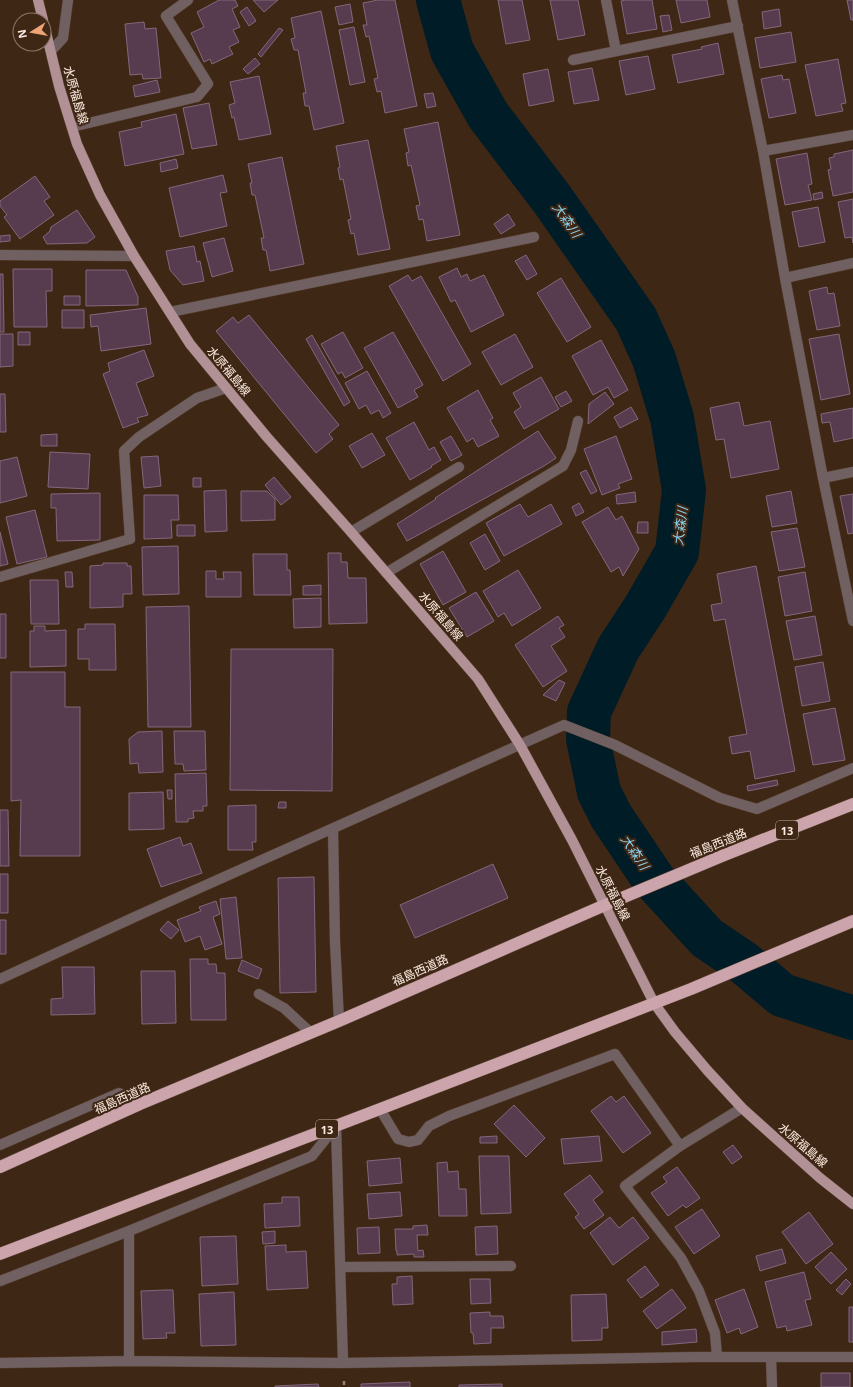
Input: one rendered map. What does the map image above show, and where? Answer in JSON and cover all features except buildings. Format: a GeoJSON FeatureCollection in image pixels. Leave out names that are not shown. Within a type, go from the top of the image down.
{"type":"FeatureCollection","features":[{"type":"Feature","properties":{"kind":"highway","name":"福島西道路"},"geometry":{"type":"LineString","coordinates":[[0,1167],[140,1104],[339,1021],[605,904],[853,804]]}},
{"type":"Feature","properties":{"kind":"highway","name":"13"},"geometry":{"type":"LineString","coordinates":[[0,1254],[691,989],[853,921]]}},
{"type":"Feature","properties":{"kind":"main road"},"geometry":{"type":"LineString","coordinates":[[38,0],[41,12]]}},
{"type":"Feature","properties":{"kind":"main road","name":"水原福島線"},"geometry":{"type":"LineString","coordinates":[[51,52],[59,86],[77,144],[100,195],[134,256],[190,344],[266,436],[478,679],[520,745],[572,840],[654,1003],[689,1048],[742,1108],[820,1178],[853,1204]]}},
{"type":"Feature","properties":{"kind":"street"},"geometry":{"type":"LineString","coordinates":[[52,50],[63,38],[68,0]]}},
{"type":"Feature","properties":{"kind":"street"},"geometry":{"type":"LineString","coordinates":[[72,127],[197,97],[208,84],[166,16],[188,0]]}},
{"type":"Feature","properties":{"kind":"street"},"geometry":{"type":"LineString","coordinates":[[606,0],[616,51]]}},
{"type":"Feature","properties":{"kind":"street"},"geometry":{"type":"LineString","coordinates":[[732,0],[763,151],[785,278],[823,478],[853,621]]}},
{"type":"Feature","properties":{"kind":"street"},"geometry":{"type":"LineString","coordinates":[[573,60],[738,26]]}},
{"type":"Feature","properties":{"kind":"street"},"geometry":{"type":"LineString","coordinates":[[763,151],[853,135]]}},
{"type":"Feature","properties":{"kind":"street"},"geometry":{"type":"LineString","coordinates":[[170,312],[534,237]]}},
{"type":"Feature","properties":{"kind":"street"},"geometry":{"type":"LineString","coordinates":[[0,255],[134,256]]}},
{"type":"Feature","properties":{"kind":"street"},"geometry":{"type":"LineString","coordinates":[[785,278],[853,263]]}},
{"type":"Feature","properties":{"kind":"street"},"geometry":{"type":"LineString","coordinates":[[0,577],[130,539],[124,451],[139,437],[197,398],[226,388]]}},
{"type":"Feature","properties":{"kind":"street"},"geometry":{"type":"LineString","coordinates":[[386,573],[563,466],[571,450],[578,421]]}},
{"type":"Feature","properties":{"kind":"street"},"geometry":{"type":"LineString","coordinates":[[351,532],[460,467]]}},
{"type":"Feature","properties":{"kind":"street"},"geometry":{"type":"LineString","coordinates":[[823,478],[853,472]]}},
{"type":"Feature","properties":{"kind":"street"},"geometry":{"type":"LineString","coordinates":[[0,979],[139,915],[564,725],[615,744],[720,798],[757,809],[853,768]]}},
{"type":"Feature","properties":{"kind":"street"},"geometry":{"type":"LineString","coordinates":[[333,829],[335,942],[339,1021]]}},
{"type":"Feature","properties":{"kind":"street"},"geometry":{"type":"LineString","coordinates":[[259,994],[284,1008],[311,1033]]}},
{"type":"Feature","properties":{"kind":"street"},"geometry":{"type":"LineString","coordinates":[[380,1109],[398,1139],[409,1142],[418,1140],[429,1126],[449,1116],[615,1054],[680,1146]]}},
{"type":"Feature","properties":{"kind":"street"},"geometry":{"type":"LineString","coordinates":[[0,1145],[119,1093],[140,1104]]}},
{"type":"Feature","properties":{"kind":"street"},"geometry":{"type":"LineString","coordinates":[[717,1357],[715,1333],[699,1290],[680,1258],[625,1186],[680,1146],[742,1108]]}},
{"type":"Feature","properties":{"kind":"street"},"geometry":{"type":"LineString","coordinates":[[0,1281],[129,1231],[312,1156],[336,1126]]}},
{"type":"Feature","properties":{"kind":"street"},"geometry":{"type":"LineString","coordinates":[[336,1126],[343,1363]]}},
{"type":"Feature","properties":{"kind":"street"},"geometry":{"type":"LineString","coordinates":[[129,1231],[129,1360]]}},
{"type":"Feature","properties":{"kind":"street"},"geometry":{"type":"LineString","coordinates":[[340,1267],[511,1266]]}},
{"type":"Feature","properties":{"kind":"street"},"geometry":{"type":"LineString","coordinates":[[0,1363],[129,1360],[343,1363],[717,1357],[853,1357]]}},
{"type":"Feature","properties":{"kind":"street"},"geometry":{"type":"LineString","coordinates":[[771,1357],[772,1387]]}},
{"type":"Feature","properties":{"kind":"waterway","name":"大森川"},"geometry":{"type":"LineString","coordinates":[[438,0],[452,51],[488,115],[552,199],[636,319],[654,359],[672,418],[684,490],[677,552],[646,606],[618,649],[589,712],[588,739],[599,792],[611,816],[654,880],[707,938],[744,963],[782,995],[853,1018]]}}]}
